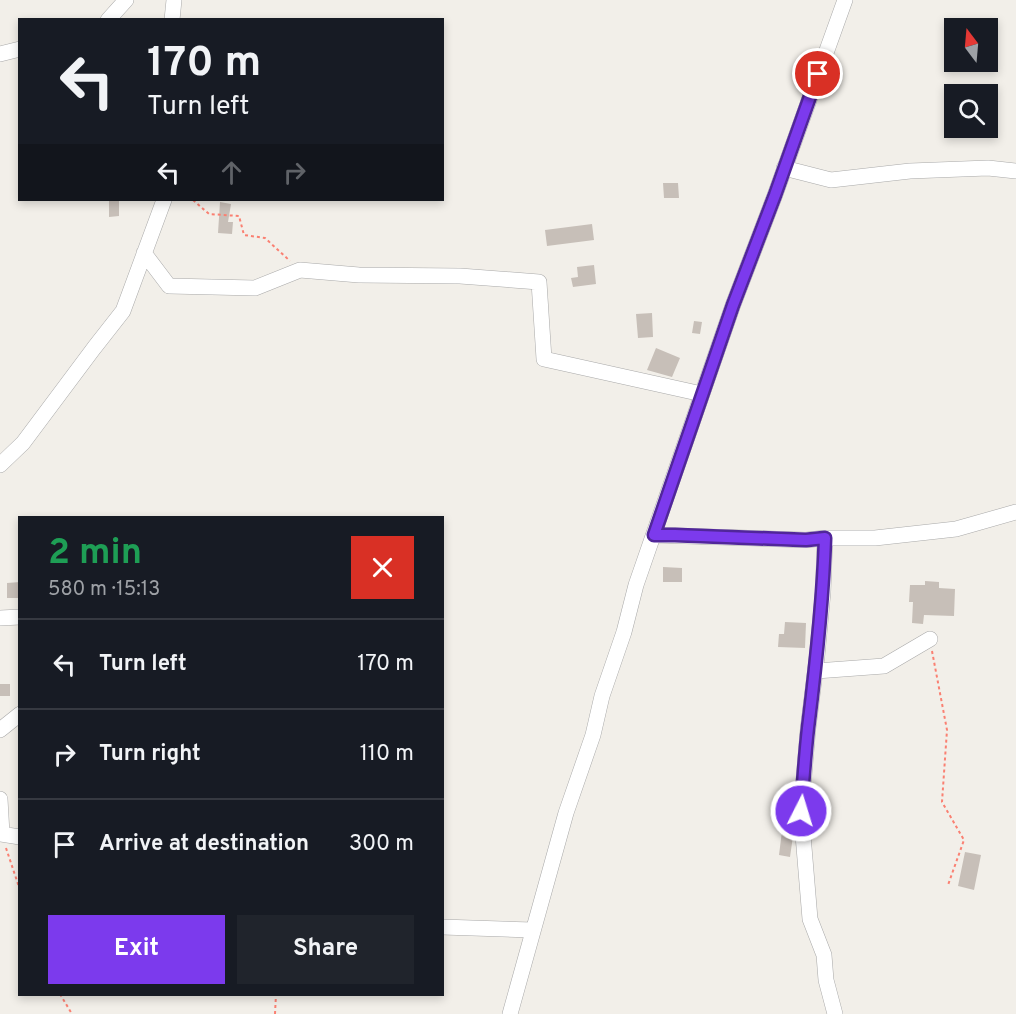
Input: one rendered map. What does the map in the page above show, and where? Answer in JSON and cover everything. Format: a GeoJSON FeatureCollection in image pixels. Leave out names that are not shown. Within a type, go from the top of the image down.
{"type":"FeatureCollection","features":[{"type":"Feature","properties":{"kind":"street"},"geometry":{"type":"LineString","coordinates":[[110,18],[126,0]]}},
{"type":"Feature","properties":{"kind":"street"},"geometry":{"type":"LineString","coordinates":[[172,18],[174,0]]}},
{"type":"Feature","properties":{"kind":"street"},"geometry":{"type":"LineString","coordinates":[[510,1014],[566,813],[593,735],[602,696],[624,632],[636,585],[733,305],[845,0]]}},
{"type":"Feature","properties":{"kind":"street"},"geometry":{"type":"LineString","coordinates":[[0,54],[18,50]]}},
{"type":"Feature","properties":{"kind":"street"},"geometry":{"type":"LineString","coordinates":[[784,168],[831,180],[910,171],[988,168],[1016,171]]}},
{"type":"Feature","properties":{"kind":"street"},"geometry":{"type":"LineString","coordinates":[[0,465],[23,443],[123,311],[164,201]]}},
{"type":"Feature","properties":{"kind":"street"},"geometry":{"type":"LineString","coordinates":[[144,253],[169,286],[255,288],[300,270],[359,275],[460,276],[539,282],[544,359],[702,394]]}},
{"type":"Feature","properties":{"kind":"street"},"geometry":{"type":"LineString","coordinates":[[654,535],[806,540],[875,538],[956,529],[1016,512]]}},
{"type":"Feature","properties":{"kind":"street"},"geometry":{"type":"LineString","coordinates":[[825,538],[823,592],[801,811],[810,919],[824,955],[826,980],[835,1014]]}},
{"type":"Feature","properties":{"kind":"street"},"geometry":{"type":"LineString","coordinates":[[0,618],[18,616]]}},
{"type":"Feature","properties":{"kind":"street"},"geometry":{"type":"LineString","coordinates":[[816,671],[884,666],[930,639]]}},
{"type":"Feature","properties":{"kind":"street"},"geometry":{"type":"LineString","coordinates":[[0,730],[18,716]]}},
{"type":"Feature","properties":{"kind":"street"},"geometry":{"type":"LineString","coordinates":[[0,799],[1,834],[18,837]]}},
{"type":"Feature","properties":{"kind":"street"},"geometry":{"type":"LineString","coordinates":[[444,927],[532,930]]}},
{"type":"Feature","properties":{"kind":"path"},"geometry":{"type":"LineString","coordinates":[[194,201],[208,214],[239,216],[244,235],[265,238],[300,270]]}},
{"type":"Feature","properties":{"kind":"path"},"geometry":{"type":"LineString","coordinates":[[930,639],[947,730],[942,801],[964,840],[948,885]]}},
{"type":"Feature","properties":{"kind":"path"},"geometry":{"type":"LineString","coordinates":[[1,834],[18,884]]}},
{"type":"Feature","properties":{"kind":"path"},"geometry":{"type":"LineString","coordinates":[[61,996],[72,1014]]}},
{"type":"Feature","properties":{"kind":"path"},"geometry":{"type":"LineString","coordinates":[[275,1014],[276,996]]}},
{"type":"Feature","properties":{"kind":"building"},"geometry":{"type":"Polygon","coordinates":[[[663,183],[678,183],[679,198],[664,198],[663,183]]]}},
{"type":"Feature","properties":{"kind":"building"},"geometry":{"type":"Polygon","coordinates":[[[109,201],[119,201],[119,216],[109,217],[109,201]]]}},
{"type":"Feature","properties":{"kind":"building"},"geometry":{"type":"Polygon","coordinates":[[[220,202],[231,204],[228,222],[233,222],[232,234],[218,233],[220,202]]]}},
{"type":"Feature","properties":{"kind":"building"},"geometry":{"type":"Polygon","coordinates":[[[592,224],[594,240],[547,246],[545,230],[592,224]]]}},
{"type":"Feature","properties":{"kind":"building"},"geometry":{"type":"Polygon","coordinates":[[[594,265],[596,284],[573,287],[571,278],[578,277],[577,267],[594,265]]]}},
{"type":"Feature","properties":{"kind":"building"},"geometry":{"type":"Polygon","coordinates":[[[652,313],[653,337],[638,338],[636,314],[652,313]]]}},
{"type":"Feature","properties":{"kind":"building"},"geometry":{"type":"Polygon","coordinates":[[[694,321],[702,322],[700,334],[692,333],[694,321]]]}},
{"type":"Feature","properties":{"kind":"building"},"geometry":{"type":"Polygon","coordinates":[[[656,348],[680,358],[672,377],[647,370],[656,348]]]}},
{"type":"Feature","properties":{"kind":"building"},"geometry":{"type":"Polygon","coordinates":[[[663,567],[682,568],[682,582],[663,582],[663,567]]]}},
{"type":"Feature","properties":{"kind":"building"},"geometry":{"type":"Polygon","coordinates":[[[925,581],[939,582],[939,588],[955,589],[954,616],[924,615],[923,624],[912,623],[913,602],[909,602],[910,585],[925,585],[925,581]]]}},
{"type":"Feature","properties":{"kind":"building"},"geometry":{"type":"Polygon","coordinates":[[[18,582],[18,598],[7,598],[7,583],[18,582]]]}},
{"type":"Feature","properties":{"kind":"building"},"geometry":{"type":"Polygon","coordinates":[[[785,622],[806,623],[805,648],[778,647],[779,634],[784,634],[785,622]]]}},
{"type":"Feature","properties":{"kind":"building"},"geometry":{"type":"Polygon","coordinates":[[[0,684],[10,684],[10,696],[0,696],[0,684]]]}},
{"type":"Feature","properties":{"kind":"building"},"geometry":{"type":"Polygon","coordinates":[[[783,823],[792,824],[790,857],[779,855],[783,823]]]}},
{"type":"Feature","properties":{"kind":"building"},"geometry":{"type":"Polygon","coordinates":[[[965,852],[981,855],[974,890],[958,886],[965,852]]]}},
{"type":"Feature","properties":{"kind":"route"},"geometry":{"type":"LineString","coordinates":[[801,811],[823,592],[825,538],[806,540],[654,535],[713,361],[818,74]]}}]}
